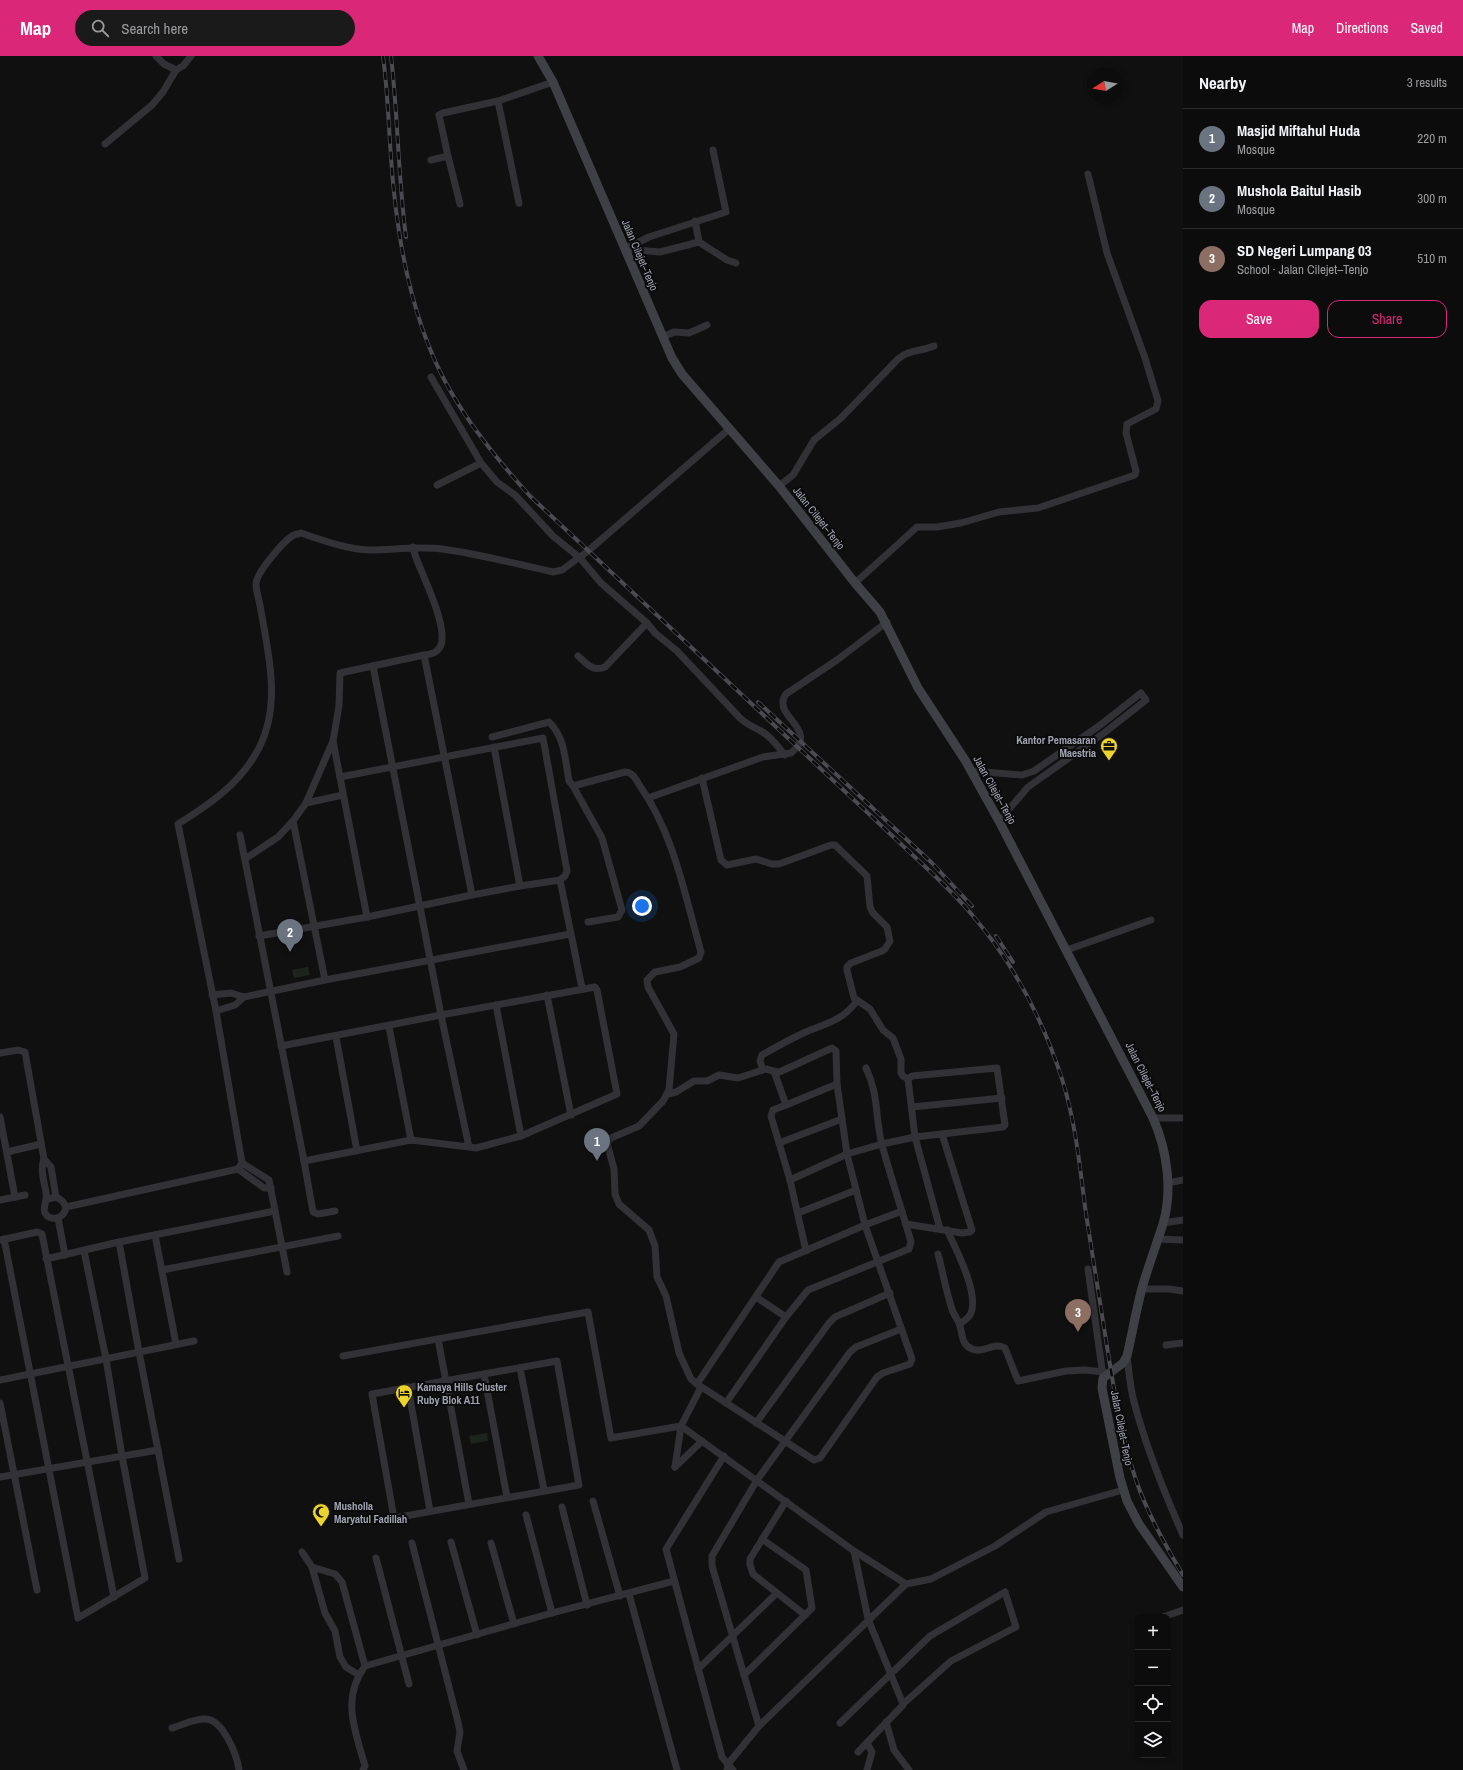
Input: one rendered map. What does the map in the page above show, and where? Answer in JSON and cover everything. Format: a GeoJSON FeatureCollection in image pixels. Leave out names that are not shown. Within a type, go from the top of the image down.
{"type":"FeatureCollection","features":[{"type":"Feature","properties":{"kind":"main road","name":"Jalan Cilejet–Tenjo"},"geometry":{"type":"LineString","coordinates":[[538,56],[553,82],[672,358],[682,374],[779,486],[855,583],[873,602],[887,622],[918,688],[972,771],[999,821],[1153,1118],[1163,1146],[1168,1183],[1168,1197],[1163,1223],[1142,1289],[1127,1356],[1123,1363],[1103,1375],[1102,1388],[1123,1490],[1139,1524],[1183,1587]]}},
{"type":"Feature","properties":{"kind":"street"},"geometry":{"type":"LineString","coordinates":[[156,56],[164,64],[176,70]]}},
{"type":"Feature","properties":{"kind":"street"},"geometry":{"type":"LineString","coordinates":[[105,144],[152,105],[163,92],[176,70],[183,66],[192,56]]}},
{"type":"Feature","properties":{"kind":"street"},"geometry":{"type":"LineString","coordinates":[[460,204],[439,115],[498,101],[553,82]]}},
{"type":"Feature","properties":{"kind":"street"},"geometry":{"type":"LineString","coordinates":[[498,101],[518,203]]}},
{"type":"Feature","properties":{"kind":"street"},"geometry":{"type":"LineString","coordinates":[[625,249],[648,237],[724,213],[726,210],[713,150]]}},
{"type":"Feature","properties":{"kind":"street"},"geometry":{"type":"LineString","coordinates":[[431,160],[448,156]]}},
{"type":"Feature","properties":{"kind":"street"},"geometry":{"type":"LineString","coordinates":[[855,583],[917,527],[950,525],[999,512],[1038,508],[1136,476],[1126,433],[1127,424],[1156,409],[1158,401],[1145,358],[1107,253],[1088,174]]}},
{"type":"Feature","properties":{"kind":"street"},"geometry":{"type":"LineString","coordinates":[[695,221],[698,242]]}},
{"type":"Feature","properties":{"kind":"street"},"geometry":{"type":"LineString","coordinates":[[625,249],[660,252],[698,242],[727,260],[736,263]]}},
{"type":"Feature","properties":{"kind":"street"},"geometry":{"type":"LineString","coordinates":[[663,337],[674,332],[689,333],[708,325]]}},
{"type":"Feature","properties":{"kind":"street"},"geometry":{"type":"LineString","coordinates":[[779,486],[793,475],[814,440],[841,418],[898,360],[908,352],[919,351],[934,346]]}},
{"type":"Feature","properties":{"kind":"street"},"geometry":{"type":"LineString","coordinates":[[431,378],[482,463],[496,482],[515,495],[553,536],[580,558],[600,583],[648,623],[655,633],[676,651],[711,686],[745,724],[760,730],[767,735],[785,755]]}},
{"type":"Feature","properties":{"kind":"street"},"geometry":{"type":"LineString","coordinates":[[240,1166],[216,1011],[178,824],[219,796],[241,774],[259,748],[268,721],[273,686],[256,582],[260,571],[282,545],[293,535],[301,533],[352,548],[369,550],[413,547],[441,549],[494,558],[553,572],[562,570],[580,558],[729,429]]}},
{"type":"Feature","properties":{"kind":"street"},"geometry":{"type":"LineString","coordinates":[[437,485],[482,463]]}},
{"type":"Feature","properties":{"kind":"street"},"geometry":{"type":"LineString","coordinates":[[244,859],[278,837],[293,821],[306,803],[332,741],[339,706],[340,673],[435,653],[440,647],[443,635],[441,622],[413,547]]}},
{"type":"Feature","properties":{"kind":"street"},"geometry":{"type":"LineString","coordinates":[[648,798],[763,757],[785,755],[794,751],[801,741],[801,737],[799,730],[783,707],[783,698],[786,694],[837,660],[887,622]]}},
{"type":"Feature","properties":{"kind":"street"},"geometry":{"type":"LineString","coordinates":[[578,656],[591,668],[599,670],[605,667],[648,623]]}},
{"type":"Feature","properties":{"kind":"street"},"geometry":{"type":"LineString","coordinates":[[424,655],[472,895]]}},
{"type":"Feature","properties":{"kind":"street"},"geometry":{"type":"LineString","coordinates":[[373,666],[469,1147]]}},
{"type":"Feature","properties":{"kind":"street"},"geometry":{"type":"LineString","coordinates":[[972,771],[1022,776],[1034,771],[1116,713],[1141,693],[1146,700],[1028,787],[999,821]]}},
{"type":"Feature","properties":{"kind":"street"},"geometry":{"type":"LineString","coordinates":[[1116,713],[1122,719]]}},
{"type":"Feature","properties":{"kind":"street"},"geometry":{"type":"LineString","coordinates":[[492,737],[549,722],[556,728],[561,736],[569,781],[574,786],[602,838],[622,910],[618,917],[588,922]]}},
{"type":"Feature","properties":{"kind":"street"},"geometry":{"type":"LineString","coordinates":[[259,936],[420,907],[520,886],[560,880],[565,876],[567,871],[544,740],[540,737],[340,777]]}},
{"type":"Feature","properties":{"kind":"street"},"geometry":{"type":"LineString","coordinates":[[332,741],[367,917]]}},
{"type":"Feature","properties":{"kind":"street"},"geometry":{"type":"LineString","coordinates":[[494,747],[520,886]]}},
{"type":"Feature","properties":{"kind":"street"},"geometry":{"type":"LineString","coordinates":[[574,786],[628,772],[632,775],[648,798],[675,859],[701,952],[699,958],[680,967],[655,972],[648,980],[648,987],[674,1034],[668,1094],[652,1114],[639,1126],[611,1138],[607,1143],[614,1169],[616,1198],[619,1204],[649,1230],[655,1246],[657,1277],[666,1296],[680,1353],[691,1379],[814,1460],[820,1458],[877,1377],[910,1364],[912,1359],[865,1225],[847,1154],[837,1084],[836,1051],[832,1048],[777,1072],[769,1069],[738,1078],[721,1075],[707,1081],[696,1080],[676,1092],[668,1094]]}},
{"type":"Feature","properties":{"kind":"street"},"geometry":{"type":"LineString","coordinates":[[1022,776],[1028,787]]}},
{"type":"Feature","properties":{"kind":"street"},"geometry":{"type":"LineString","coordinates":[[702,778],[721,860],[727,865],[756,860],[779,864],[831,845],[835,845],[867,876],[870,907],[888,927],[890,941],[885,949],[851,963],[847,967],[852,993],[857,1001],[870,1009],[883,1030],[896,1042],[901,1059],[901,1072],[903,1076],[908,1079]]}},
{"type":"Feature","properties":{"kind":"street"},"geometry":{"type":"LineString","coordinates":[[306,803],[343,795]]}},
{"type":"Feature","properties":{"kind":"street"},"geometry":{"type":"LineString","coordinates":[[293,821],[325,980]]}},
{"type":"Feature","properties":{"kind":"street"},"geometry":{"type":"LineString","coordinates":[[240,835],[313,1212],[318,1214],[336,1211]]}},
{"type":"Feature","properties":{"kind":"street"},"geometry":{"type":"LineString","coordinates":[[560,880],[582,988]]}},
{"type":"Feature","properties":{"kind":"street"},"geometry":{"type":"LineString","coordinates":[[1066,950],[1151,920]]}},
{"type":"Feature","properties":{"kind":"street"},"geometry":{"type":"LineString","coordinates":[[212,995],[231,993],[244,997],[325,980],[570,934]]}},
{"type":"Feature","properties":{"kind":"street"},"geometry":{"type":"LineString","coordinates":[[281,1046],[388,1027],[591,986],[595,987],[597,990],[617,1094],[522,1136],[476,1148],[411,1140],[304,1161]]}},
{"type":"Feature","properties":{"kind":"street"},"geometry":{"type":"LineString","coordinates":[[547,995],[571,1115]]}},
{"type":"Feature","properties":{"kind":"street"},"geometry":{"type":"LineString","coordinates":[[216,1011],[235,1006],[244,997]]}},
{"type":"Feature","properties":{"kind":"street"},"geometry":{"type":"LineString","coordinates":[[763,1070],[760,1061],[762,1055],[806,1032],[831,1023],[850,1010],[857,1001]]}},
{"type":"Feature","properties":{"kind":"street"},"geometry":{"type":"LineString","coordinates":[[496,1005],[522,1136]]}},
{"type":"Feature","properties":{"kind":"street"},"geometry":{"type":"LineString","coordinates":[[388,1027],[411,1140]]}},
{"type":"Feature","properties":{"kind":"street"},"geometry":{"type":"LineString","coordinates":[[336,1037],[357,1151]]}},
{"type":"Feature","properties":{"kind":"street"},"geometry":{"type":"LineString","coordinates":[[0,1053],[18,1050],[25,1052],[44,1159],[41,1167],[48,1199],[44,1206],[45,1213],[51,1218],[58,1218],[64,1214],[66,1207],[63,1200],[56,1197],[48,1199]]}},
{"type":"Feature","properties":{"kind":"street"},"geometry":{"type":"LineString","coordinates":[[726,1403],[786,1317],[808,1290],[909,1249],[911,1242],[882,1144],[875,1091],[866,1068]]}},
{"type":"Feature","properties":{"kind":"street"},"geometry":{"type":"LineString","coordinates":[[790,1180],[847,1154],[882,1144],[915,1137],[1003,1127],[1005,1125],[998,1070],[996,1068],[912,1076],[908,1079]]}},
{"type":"Feature","properties":{"kind":"street"},"geometry":{"type":"LineString","coordinates":[[777,1072],[775,1077],[786,1105]]}},
{"type":"Feature","properties":{"kind":"street"},"geometry":{"type":"LineString","coordinates":[[908,1079],[915,1137],[944,1230],[962,1263],[970,1285],[972,1307],[971,1313],[960,1324]]}},
{"type":"Feature","properties":{"kind":"street"},"geometry":{"type":"LineString","coordinates":[[806,1251],[790,1180],[771,1113],[773,1110],[837,1084]]}},
{"type":"Feature","properties":{"kind":"street"},"geometry":{"type":"LineString","coordinates":[[912,1107],[1002,1098]]}},
{"type":"Feature","properties":{"kind":"street"},"geometry":{"type":"LineString","coordinates":[[0,1117],[15,1197]]}},
{"type":"Feature","properties":{"kind":"street"},"geometry":{"type":"LineString","coordinates":[[1153,1118],[1183,1118]]}},
{"type":"Feature","properties":{"kind":"street"},"geometry":{"type":"LineString","coordinates":[[779,1143],[842,1119]]}},
{"type":"Feature","properties":{"kind":"street"},"geometry":{"type":"LineString","coordinates":[[906,1224],[962,1233],[970,1232],[972,1227],[942,1134]]}},
{"type":"Feature","properties":{"kind":"street"},"geometry":{"type":"LineString","coordinates":[[7,1152],[42,1144]]}},
{"type":"Feature","properties":{"kind":"street"},"geometry":{"type":"LineString","coordinates":[[44,1159],[51,1166],[56,1197]]}},
{"type":"Feature","properties":{"kind":"street"},"geometry":{"type":"LineString","coordinates":[[66,1207],[240,1166],[269,1180],[287,1272]]}},
{"type":"Feature","properties":{"kind":"street"},"geometry":{"type":"LineString","coordinates":[[1168,1183],[1183,1180]]}},
{"type":"Feature","properties":{"kind":"street"},"geometry":{"type":"LineString","coordinates":[[798,1213],[856,1190]]}},
{"type":"Feature","properties":{"kind":"street"},"geometry":{"type":"LineString","coordinates":[[0,1200],[25,1195]]}},
{"type":"Feature","properties":{"kind":"street"},"geometry":{"type":"LineString","coordinates":[[46,1259],[119,1242],[275,1211]]}},
{"type":"Feature","properties":{"kind":"street"},"geometry":{"type":"LineString","coordinates":[[702,1441],[675,1467],[681,1426],[699,1385],[779,1262],[865,1225],[902,1211]]}},
{"type":"Feature","properties":{"kind":"street"},"geometry":{"type":"LineString","coordinates":[[58,1218],[65,1255]]}},
{"type":"Feature","properties":{"kind":"street"},"geometry":{"type":"LineString","coordinates":[[1163,1223],[1183,1220]]}},
{"type":"Feature","properties":{"kind":"street"},"geometry":{"type":"LineString","coordinates":[[84,1251],[106,1359],[122,1456],[145,1578],[114,1597],[78,1618],[2,1240],[40,1232],[42,1234],[114,1597]]}},
{"type":"Feature","properties":{"kind":"street"},"geometry":{"type":"LineString","coordinates":[[155,1235],[176,1344]]}},
{"type":"Feature","properties":{"kind":"street"},"geometry":{"type":"LineString","coordinates":[[162,1270],[338,1236]]}},
{"type":"Feature","properties":{"kind":"street"},"geometry":{"type":"LineString","coordinates":[[1158,1239],[1183,1240]]}},
{"type":"Feature","properties":{"kind":"street"},"geometry":{"type":"LineString","coordinates":[[119,1242],[179,1559]]}},
{"type":"Feature","properties":{"kind":"street"},"geometry":{"type":"LineString","coordinates":[[938,1254],[952,1309],[960,1324],[961,1334],[965,1343],[970,1348],[982,1351],[998,1346],[1005,1348],[1018,1381],[1066,1371],[1085,1370],[1103,1375],[1088,1269]]}},
{"type":"Feature","properties":{"kind":"street"},"geometry":{"type":"LineString","coordinates":[[1142,1289],[1169,1289],[1183,1291]]}},
{"type":"Feature","properties":{"kind":"street"},"geometry":{"type":"LineString","coordinates":[[756,1423],[829,1323],[835,1317],[890,1293]]}},
{"type":"Feature","properties":{"kind":"street"},"geometry":{"type":"LineString","coordinates":[[756,1297],[786,1317]]}},
{"type":"Feature","properties":{"kind":"street"},"geometry":{"type":"LineString","coordinates":[[343,1356],[588,1312],[611,1438],[681,1426],[854,1551],[906,1584]]}},
{"type":"Feature","properties":{"kind":"street"},"geometry":{"type":"LineString","coordinates":[[758,1726],[712,1566],[712,1556],[757,1480],[850,1352],[901,1329]]}},
{"type":"Feature","properties":{"kind":"street"},"geometry":{"type":"LineString","coordinates":[[438,1339],[469,1504]]}},
{"type":"Feature","properties":{"kind":"street"},"geometry":{"type":"LineString","coordinates":[[0,1380],[194,1341]]}},
{"type":"Feature","properties":{"kind":"street"},"geometry":{"type":"LineString","coordinates":[[1166,1344],[1183,1343]]}},
{"type":"Feature","properties":{"kind":"street"},"geometry":{"type":"LineString","coordinates":[[1127,1356],[1138,1417],[1152,1458],[1183,1535]]}},
{"type":"Feature","properties":{"kind":"street"},"geometry":{"type":"LineString","coordinates":[[557,1361],[580,1485],[544,1490],[394,1518],[372,1394],[446,1380],[557,1361]]}},
{"type":"Feature","properties":{"kind":"street"},"geometry":{"type":"LineString","coordinates":[[520,1368],[544,1490]]}},
{"type":"Feature","properties":{"kind":"street"},"geometry":{"type":"LineString","coordinates":[[484,1374],[507,1497]]}},
{"type":"Feature","properties":{"kind":"street"},"geometry":{"type":"LineString","coordinates":[[408,1387],[430,1511]]}},
{"type":"Feature","properties":{"kind":"street"},"geometry":{"type":"LineString","coordinates":[[0,1403],[37,1590]]}},
{"type":"Feature","properties":{"kind":"street"},"geometry":{"type":"LineString","coordinates":[[0,1477],[158,1450]]}},
{"type":"Feature","properties":{"kind":"street"},"geometry":{"type":"LineString","coordinates":[[724,1456],[666,1549],[722,1757],[729,1768],[758,1726],[906,1584],[931,1579],[995,1546],[1046,1512],[1123,1490]]}},
{"type":"Feature","properties":{"kind":"street"},"geometry":{"type":"LineString","coordinates":[[593,1501],[620,1596]]}},
{"type":"Feature","properties":{"kind":"street"},"geometry":{"type":"LineString","coordinates":[[786,1501],[750,1559],[751,1570],[753,1574],[805,1615]]}},
{"type":"Feature","properties":{"kind":"street"},"geometry":{"type":"LineString","coordinates":[[562,1508],[587,1605]]}},
{"type":"Feature","properties":{"kind":"street"},"geometry":{"type":"LineString","coordinates":[[526,1515],[552,1613]]}},
{"type":"Feature","properties":{"kind":"street"},"geometry":{"type":"LineString","coordinates":[[744,1676],[812,1608],[806,1570],[762,1539]]}},
{"type":"Feature","properties":{"kind":"street"},"geometry":{"type":"LineString","coordinates":[[451,1542],[477,1635]]}},
{"type":"Feature","properties":{"kind":"street"},"geometry":{"type":"LineString","coordinates":[[412,1543],[458,1722],[460,1732],[457,1752],[464,1770]]}},
{"type":"Feature","properties":{"kind":"street"},"geometry":{"type":"LineString","coordinates":[[491,1543],[514,1624]]}},
{"type":"Feature","properties":{"kind":"street"},"geometry":{"type":"LineString","coordinates":[[854,1551],[868,1619],[903,1704]]}},
{"type":"Feature","properties":{"kind":"street"},"geometry":{"type":"LineString","coordinates":[[302,1552],[312,1567],[325,1613],[335,1631],[340,1657],[346,1667],[359,1675]]}},
{"type":"Feature","properties":{"kind":"street"},"geometry":{"type":"LineString","coordinates":[[376,1558],[409,1684]]}},
{"type":"Feature","properties":{"kind":"street"},"geometry":{"type":"LineString","coordinates":[[312,1567],[335,1574],[342,1582],[365,1666]]}},
{"type":"Feature","properties":{"kind":"street"},"geometry":{"type":"LineString","coordinates":[[363,1770],[365,1766],[351,1710],[352,1693],[359,1675],[365,1666],[552,1613],[674,1581]]}},
{"type":"Feature","properties":{"kind":"street"},"geometry":{"type":"LineString","coordinates":[[840,1723],[934,1633],[1006,1592],[1016,1627],[951,1662],[903,1704],[858,1752]]}},
{"type":"Feature","properties":{"kind":"street"},"geometry":{"type":"LineString","coordinates":[[698,1669],[778,1593]]}},
{"type":"Feature","properties":{"kind":"street"},"geometry":{"type":"LineString","coordinates":[[629,1594],[677,1770]]}},
{"type":"Feature","properties":{"kind":"street"},"geometry":{"type":"LineString","coordinates":[[1171,1614],[1183,1610]]}},
{"type":"Feature","properties":{"kind":"street"},"geometry":{"type":"LineString","coordinates":[[172,1728],[200,1719],[209,1719],[229,1739],[239,1770]]}},
{"type":"Feature","properties":{"kind":"street"},"geometry":{"type":"LineString","coordinates":[[886,1722],[894,1750],[910,1770]]}},
{"type":"Feature","properties":{"kind":"street"},"geometry":{"type":"LineString","coordinates":[[867,1743],[872,1752],[867,1770]]}},
{"type":"Feature","properties":{"kind":"shaded area"},"geometry":{"type":"Polygon","coordinates":[[[308,967],[310,975],[294,978],[292,970],[308,967]]]}},
{"type":"Feature","properties":{"kind":"shaded area"},"geometry":{"type":"Polygon","coordinates":[[[487,1433],[488,1441],[471,1444],[469,1436],[487,1433]]]}},
{"type":"Feature","properties":{"kind":"railway"},"geometry":{"type":"LineString","coordinates":[[383,56],[397,218],[412,295],[428,345],[451,392],[469,420],[498,459],[530,496],[954,895],[988,934],[1014,973],[1025,993],[1046,1035],[1062,1079],[1071,1112],[1114,1389],[1130,1462],[1140,1492],[1151,1517],[1183,1575]]}},
{"type":"Feature","properties":{"kind":"railway"},"geometry":{"type":"LineString","coordinates":[[391,56],[401,192],[406,237]]}},
{"type":"Feature","properties":{"kind":"railway"},"geometry":{"type":"LineString","coordinates":[[758,702],[931,862],[972,906]]}},
{"type":"Feature","properties":{"kind":"railway"},"geometry":{"type":"LineString","coordinates":[[996,936],[1013,962]]}},
{"type":"Feature","properties":{"kind":"place","name":"Kantor Pemasaran Maestria"},"geometry":{"type":"Point","coordinates":[1109,761]}},
{"type":"Feature","properties":{"kind":"place","name":"Mushola Baitul Hasib"},"geometry":{"type":"Point","coordinates":[290,952]}},
{"type":"Feature","properties":{"kind":"place","name":"Masjid Miftahul Huda"},"geometry":{"type":"Point","coordinates":[597,1161]}},
{"type":"Feature","properties":{"kind":"place","name":"SD Negeri Lumpang 03"},"geometry":{"type":"Point","coordinates":[1078,1332]}},
{"type":"Feature","properties":{"kind":"place","name":"Kamaya Hills Cluster Ruby Blok A11"},"geometry":{"type":"Point","coordinates":[404,1408]}},
{"type":"Feature","properties":{"kind":"place","name":"Musholla Maryatul Fadillah"},"geometry":{"type":"Point","coordinates":[321,1527]}}]}
